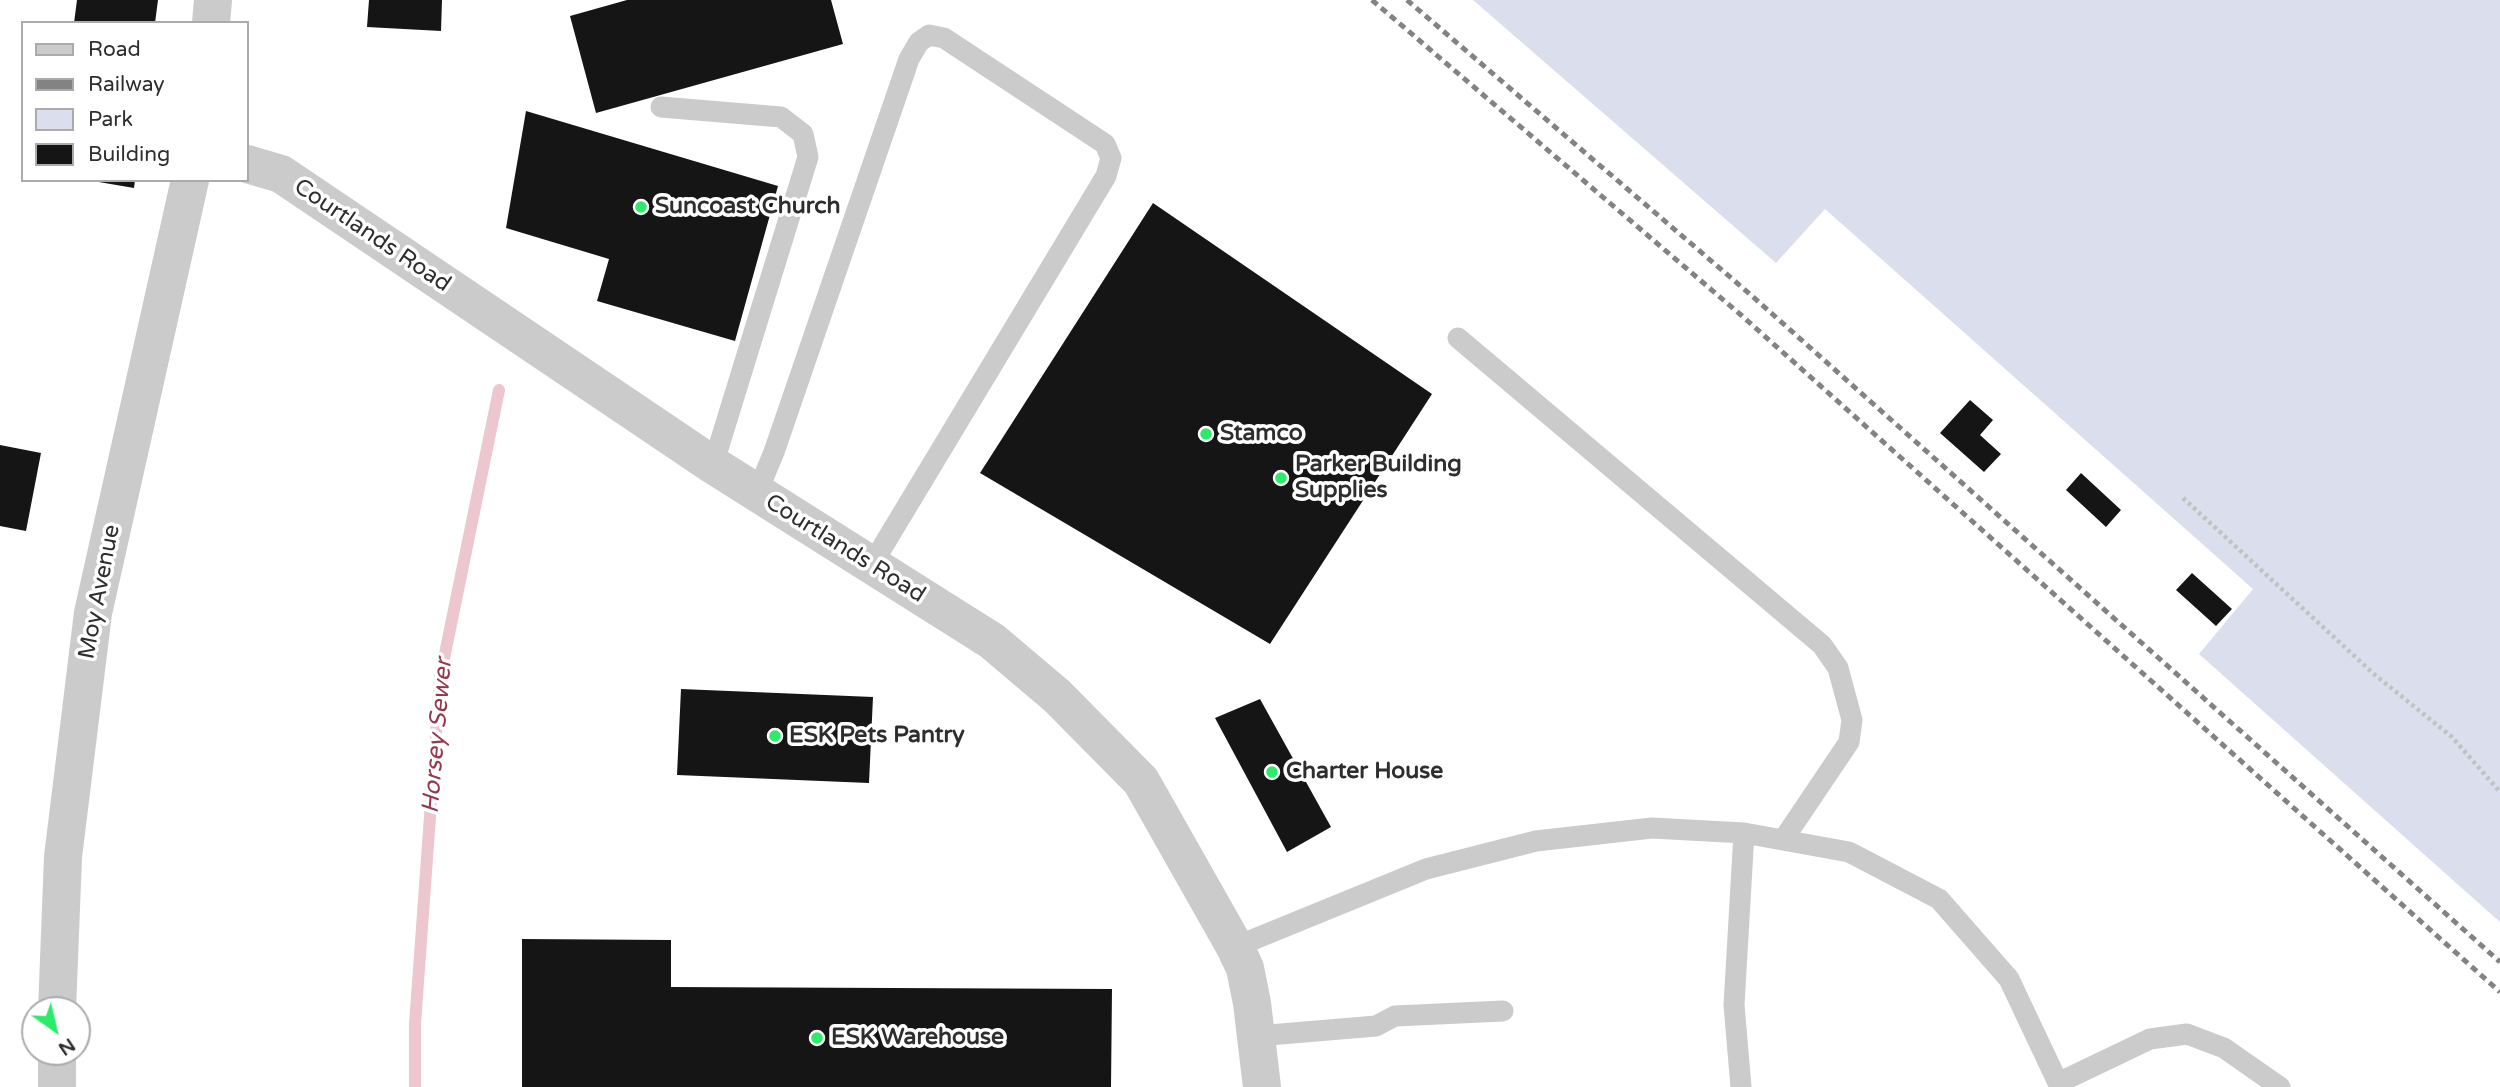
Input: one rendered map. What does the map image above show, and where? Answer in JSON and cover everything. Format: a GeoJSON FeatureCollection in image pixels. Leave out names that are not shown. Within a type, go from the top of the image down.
{"type":"FeatureCollection","features":[{"type":"Feature","properties":{"kind":"street"},"geometry":{"type":"LineString","coordinates":[[211,21],[213,0]]}},
{"type":"Feature","properties":{"kind":"street","name":"Courtlands Road"},"geometry":{"type":"LineString","coordinates":[[248,164],[281,174],[713,465],[992,641],[1058,696],[1141,781],[1235,947],[1245,968],[1257,1037],[1262,1087]]}},
{"type":"Feature","properties":{"kind":"street","name":"Moy Avenue"},"geometry":{"type":"LineString","coordinates":[[58,996],[63,857],[93,613],[190,182]]}},
{"type":"Feature","properties":{"kind":"street"},"geometry":{"type":"LineString","coordinates":[[57,1066],[57,1087]]}},
{"type":"Feature","properties":{"kind":"lane"},"geometry":{"type":"LineString","coordinates":[[757,493],[774,453],[909,59],[919,43],[929,34],[944,38],[1104,144],[1111,158],[1106,176],[871,566]]}},
{"type":"Feature","properties":{"kind":"lane"},"geometry":{"type":"LineString","coordinates":[[661,107],[781,117],[803,134],[808,158],[713,465]]}},
{"type":"Feature","properties":{"kind":"lane"},"geometry":{"type":"LineString","coordinates":[[1458,338],[1822,645],[1838,668],[1852,720],[1849,742],[1783,840]]}},
{"type":"Feature","properties":{"kind":"lane"},"geometry":{"type":"LineString","coordinates":[[1235,947],[1426,869],[1536,841],[1652,828],[1744,833],[1849,852],[1939,899],[2008,979],[2059,1085],[2150,1039],[2188,1034],[2224,1048],[2280,1087]]}},
{"type":"Feature","properties":{"kind":"lane"},"geometry":{"type":"LineString","coordinates":[[1741,1087],[1734,1005],[1744,833]]}},
{"type":"Feature","properties":{"kind":"lane"},"geometry":{"type":"LineString","coordinates":[[1257,1037],[1376,1026],[1395,1016],[1503,1010]]}},
{"type":"Feature","properties":{"kind":"path"},"geometry":{"type":"LineString","coordinates":[[2183,498],[2375,676],[2452,737],[2500,792]]}},
{"type":"Feature","properties":{"kind":"green space"},"geometry":{"type":"Polygon","coordinates":[[[1473,0],[2500,0],[2500,922],[2199,654],[2253,589],[1825,209],[1776,263],[1473,0]]]}},
{"type":"Feature","properties":{"kind":"building"},"geometry":{"type":"Polygon","coordinates":[[[77,0],[158,0],[155,21],[74,21],[77,0]]]}},
{"type":"Feature","properties":{"kind":"building"},"geometry":{"type":"Polygon","coordinates":[[[369,0],[442,0],[441,31],[367,27],[369,0]]]}},
{"type":"Feature","properties":{"kind":"building"},"geometry":{"type":"Polygon","coordinates":[[[627,0],[831,0],[843,44],[596,113],[570,16],[627,0]]]}},
{"type":"Feature","properties":{"kind":"building","name":"Suncoast Church"},"geometry":{"type":"Polygon","coordinates":[[[526,111],[778,186],[735,341],[597,301],[609,259],[506,228],[526,111]]]}},
{"type":"Feature","properties":{"kind":"building"},"geometry":{"type":"Polygon","coordinates":[[[99,182],[135,182],[134,188],[99,182]]]}},
{"type":"Feature","properties":{"kind":"building","name":"Stamco"},"geometry":{"type":"Polygon","coordinates":[[[1153,203],[1432,394],[1270,644],[980,473],[1153,203]]]}},
{"type":"Feature","properties":{"kind":"building"},"geometry":{"type":"Polygon","coordinates":[[[1970,400],[1993,420],[1980,435],[2001,454],[1984,472],[1940,433],[1970,400]]]}},
{"type":"Feature","properties":{"kind":"building"},"geometry":{"type":"Polygon","coordinates":[[[0,445],[41,453],[26,531],[0,526],[0,445]]]}},
{"type":"Feature","properties":{"kind":"building"},"geometry":{"type":"Polygon","coordinates":[[[2081,473],[2121,510],[2106,527],[2066,490],[2081,473]]]}},
{"type":"Feature","properties":{"kind":"building"},"geometry":{"type":"Polygon","coordinates":[[[2192,573],[2232,609],[2216,626],[2176,590],[2192,573]]]}},
{"type":"Feature","properties":{"kind":"building","name":"ESK Pets Pantry"},"geometry":{"type":"Polygon","coordinates":[[[681,689],[873,697],[869,783],[677,775],[681,689]]]}},
{"type":"Feature","properties":{"kind":"building","name":"Charter House"},"geometry":{"type":"Polygon","coordinates":[[[1260,699],[1331,827],[1287,852],[1215,718],[1260,699]]]}},
{"type":"Feature","properties":{"kind":"building","name":"ESK Warehouse"},"geometry":{"type":"Polygon","coordinates":[[[522,939],[671,940],[671,987],[1112,989],[1111,1087],[522,1087],[522,939]]]}},
{"type":"Feature","properties":{"kind":"waterway","name":"Horsey Sewer"},"geometry":{"type":"LineString","coordinates":[[415,1087],[415,1024],[440,678],[499,390]]}},
{"type":"Feature","properties":{"kind":"railway"},"geometry":{"type":"LineString","coordinates":[[1372,0],[1741,315],[2500,992]]}},
{"type":"Feature","properties":{"kind":"railway"},"geometry":{"type":"LineString","coordinates":[[1407,0],[1751,295],[2500,962]]}},
{"type":"Feature","properties":{"kind":"place","name":"Suncoast Church"},"geometry":{"type":"Point","coordinates":[641,207]}},
{"type":"Feature","properties":{"kind":"place","name":"Stamco"},"geometry":{"type":"Point","coordinates":[1206,434]}},
{"type":"Feature","properties":{"kind":"place","name":"Parker Building Supplies"},"geometry":{"type":"Point","coordinates":[1281,478]}},
{"type":"Feature","properties":{"kind":"place","name":"ESK Pets Pantry"},"geometry":{"type":"Point","coordinates":[775,736]}},
{"type":"Feature","properties":{"kind":"place","name":"Charter House"},"geometry":{"type":"Point","coordinates":[1272,772]}},
{"type":"Feature","properties":{"kind":"place","name":"ESK Warehouse"},"geometry":{"type":"Point","coordinates":[817,1038]}}]}
